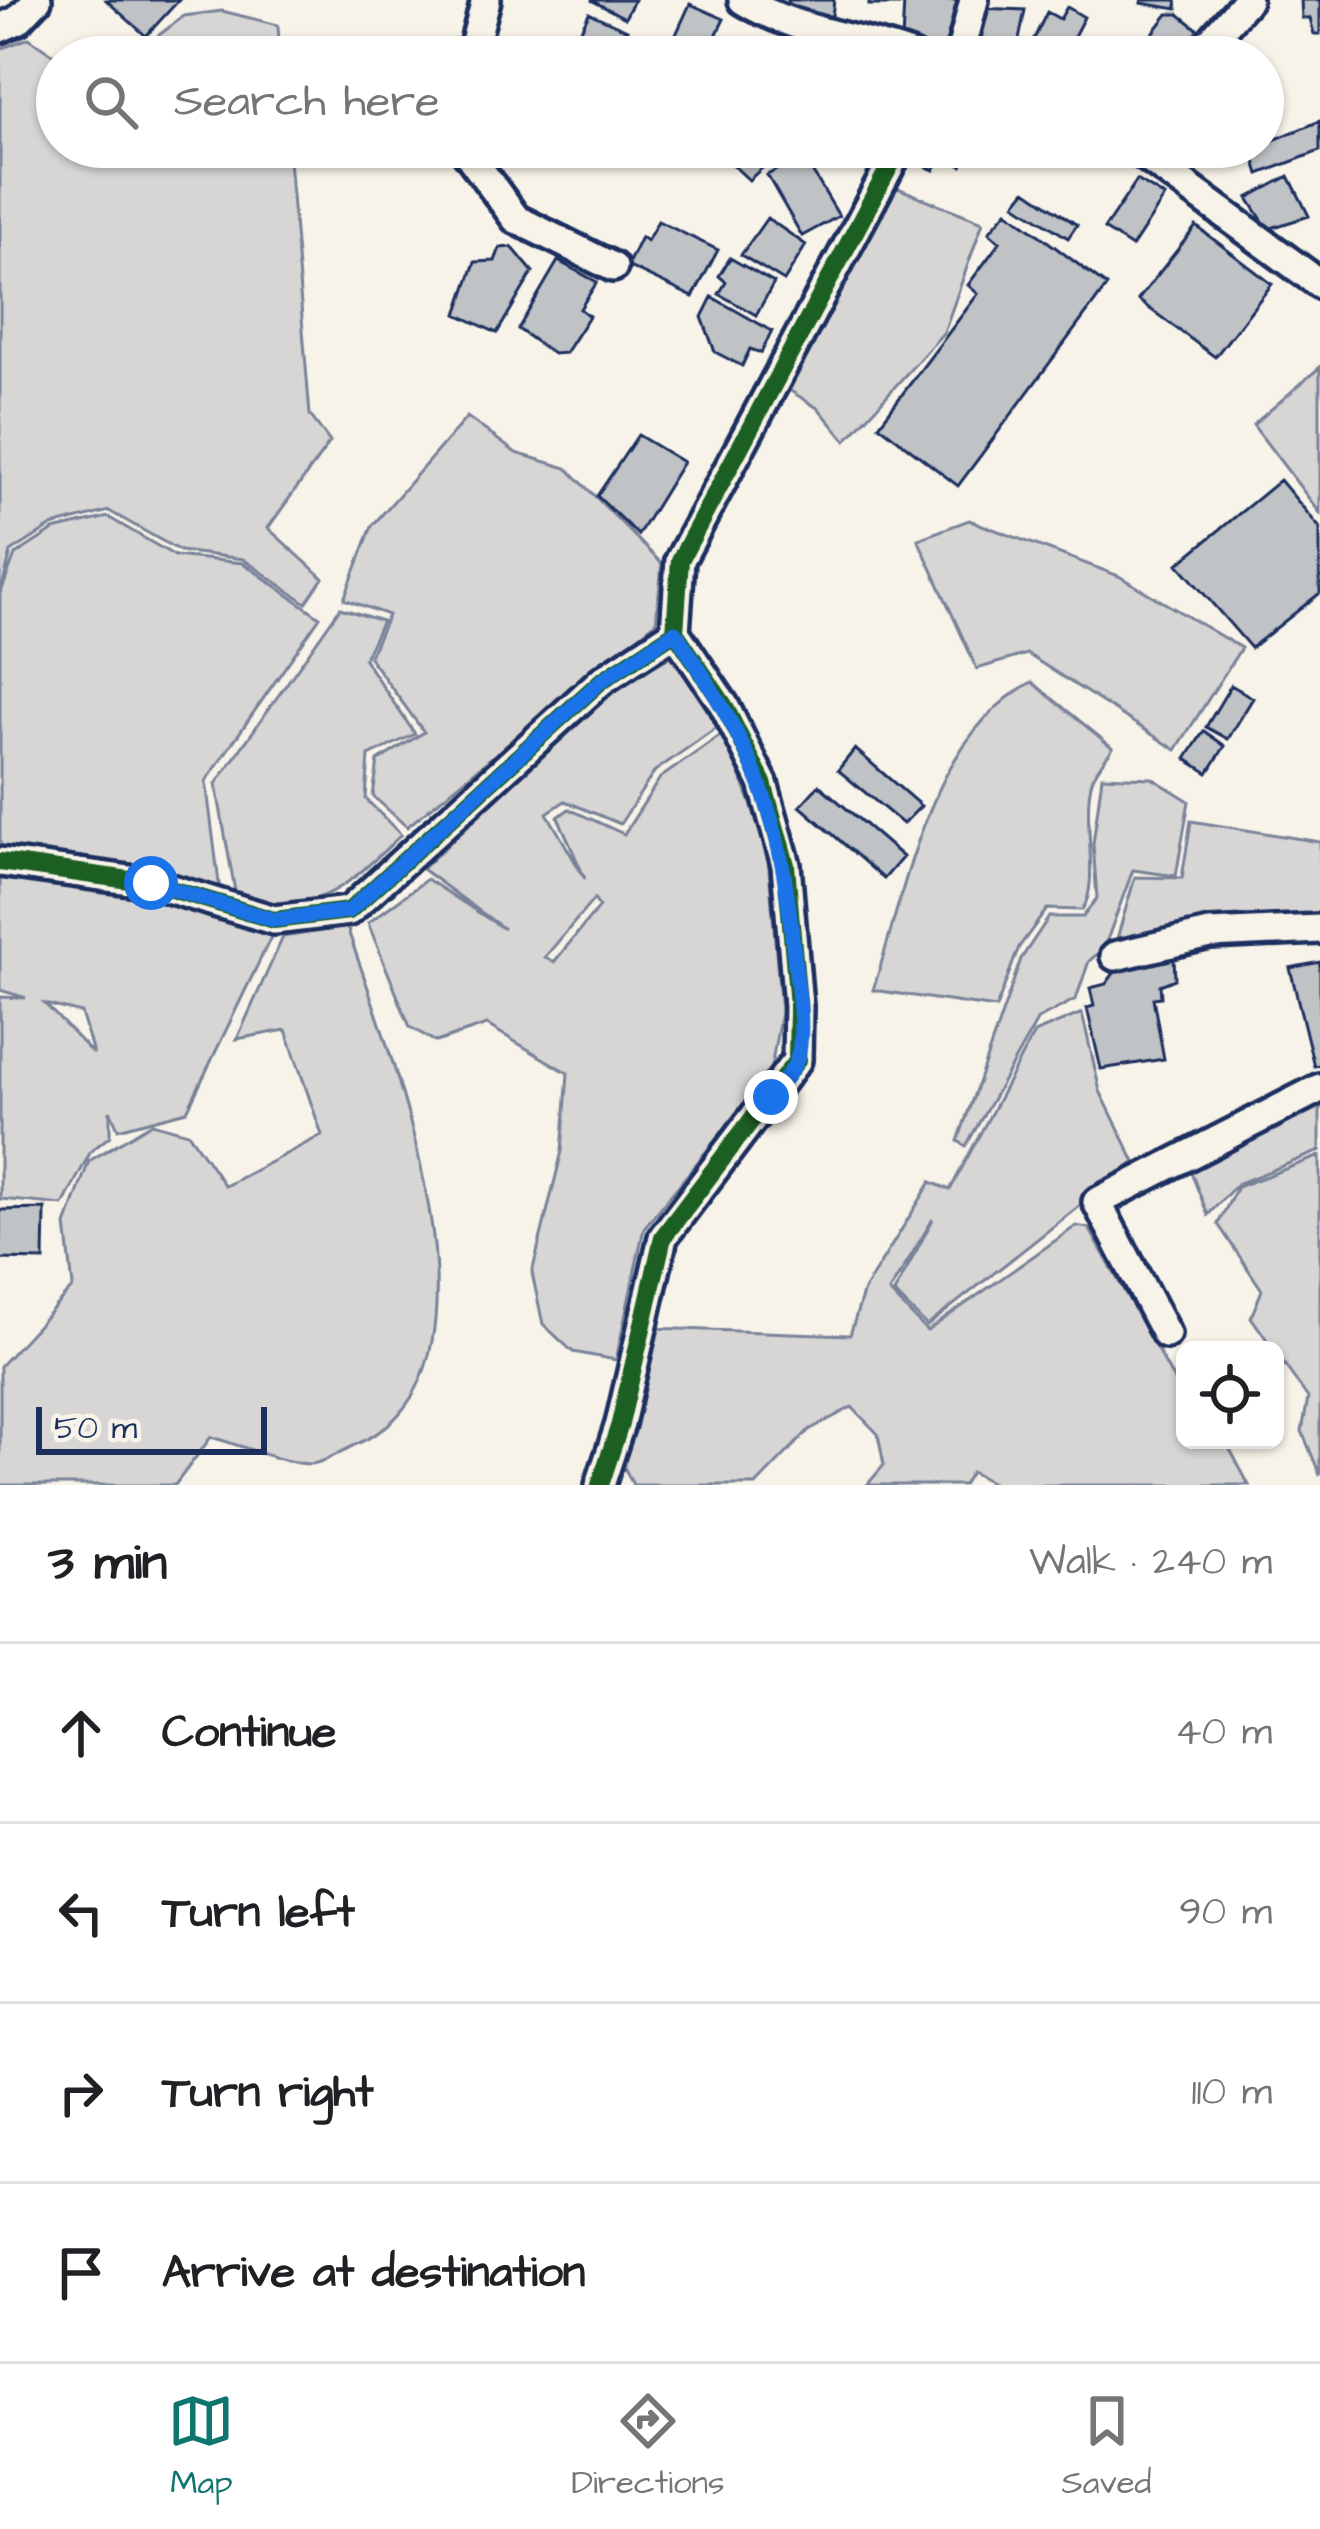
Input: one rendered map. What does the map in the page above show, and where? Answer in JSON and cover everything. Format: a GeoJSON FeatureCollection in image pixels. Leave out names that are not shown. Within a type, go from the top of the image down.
{"type":"FeatureCollection","features":[{"type":"Feature","properties":{"kind":"street"},"geometry":{"type":"LineString","coordinates":[[0,28],[19,20],[38,0]]}},
{"type":"Feature","properties":{"kind":"street"},"geometry":{"type":"LineString","coordinates":[[476,36],[485,0]]}},
{"type":"Feature","properties":{"kind":"street"},"geometry":{"type":"LineString","coordinates":[[743,0],[773,19],[849,36]]}},
{"type":"Feature","properties":{"kind":"street"},"geometry":{"type":"LineString","coordinates":[[965,36],[974,0]]}},
{"type":"Feature","properties":{"kind":"street"},"geometry":{"type":"LineString","coordinates":[[1215,36],[1247,0]]}},
{"type":"Feature","properties":{"kind":"street"},"geometry":{"type":"LineString","coordinates":[[479,168],[515,219],[613,266]]}},
{"type":"Feature","properties":{"kind":"street"},"geometry":{"type":"LineString","coordinates":[[600,1485],[620,1424],[663,1237],[797,1060],[798,1006],[786,865],[769,803],[724,705],[675,632],[680,560],[889,168]]}},
{"type":"Feature","properties":{"kind":"street"},"geometry":{"type":"LineString","coordinates":[[1162,168],[1320,284]]}},
{"type":"Feature","properties":{"kind":"street"},"geometry":{"type":"LineString","coordinates":[[0,862],[151,883],[274,920],[349,911],[601,681],[675,632]]}},
{"type":"Feature","properties":{"kind":"street"},"geometry":{"type":"LineString","coordinates":[[1115,956],[1210,934],[1320,929]]}},
{"type":"Feature","properties":{"kind":"street"},"geometry":{"type":"LineString","coordinates":[[1166,1334],[1097,1202],[1320,1088]]}},
{"type":"Feature","properties":{"kind":"shaded area"},"geometry":{"type":"Polygon","coordinates":[[[222,11],[278,25],[279,36],[158,36],[184,16],[222,11]]]}},
{"type":"Feature","properties":{"kind":"shaded area"},"geometry":{"type":"Polygon","coordinates":[[[29,38],[36,43],[36,168],[290,168],[310,415],[330,442],[268,528],[323,578],[306,603],[243,559],[180,551],[109,511],[52,526],[11,552],[1,592],[15,555],[54,530],[108,517],[175,556],[243,563],[320,617],[206,781],[220,891],[166,874],[0,849],[0,49],[29,38]]]}},
{"type":"Feature","properties":{"kind":"shaded area"},"geometry":{"type":"Polygon","coordinates":[[[890,185],[983,222],[944,332],[846,441],[819,409],[789,390],[890,185]]]}},
{"type":"Feature","properties":{"kind":"shaded area"},"geometry":{"type":"Polygon","coordinates":[[[1320,367],[1320,513],[1253,425],[1320,367]]]}},
{"type":"Feature","properties":{"kind":"shaded area"},"geometry":{"type":"Polygon","coordinates":[[[467,417],[516,453],[567,468],[662,564],[656,622],[407,827],[373,796],[378,761],[424,732],[369,657],[388,615],[344,599],[372,526],[467,417]]]}},
{"type":"Feature","properties":{"kind":"shaded area"},"geometry":{"type":"Polygon","coordinates":[[[969,520],[1119,576],[1241,648],[1176,750],[1027,654],[977,669],[918,539],[969,520]]]}},
{"type":"Feature","properties":{"kind":"shaded area"},"geometry":{"type":"Polygon","coordinates":[[[340,608],[382,621],[364,659],[415,734],[369,756],[366,799],[401,835],[328,894],[289,903],[236,897],[216,784],[340,608]]]}},
{"type":"Feature","properties":{"kind":"shaded area"},"geometry":{"type":"Polygon","coordinates":[[[677,653],[720,725],[655,771],[620,824],[565,801],[547,813],[585,879],[558,817],[569,809],[624,834],[660,778],[724,733],[767,845],[781,1012],[770,1073],[644,1228],[616,1360],[573,1352],[543,1324],[532,1273],[562,1151],[568,1073],[487,1025],[436,1042],[410,1027],[368,923],[427,879],[504,929],[422,869],[611,690],[677,653]],[[594,899],[545,957],[554,962],[599,907],[594,899]]]}},
{"type":"Feature","properties":{"kind":"shaded area"},"geometry":{"type":"Polygon","coordinates":[[[1032,682],[1113,748],[1092,780],[1089,795],[1090,884],[1082,910],[1047,909],[1019,947],[996,1008],[873,990],[911,862],[945,776],[968,739],[997,707],[1032,682]]]}},
{"type":"Feature","properties":{"kind":"shaded area"},"geometry":{"type":"Polygon","coordinates":[[[1102,776],[1152,778],[1189,801],[1176,876],[1133,870],[1104,948],[1089,961],[1076,999],[1038,1019],[966,1146],[958,1141],[1021,959],[1049,917],[1083,917],[1097,898],[1093,844],[1102,776]]]}},
{"type":"Feature","properties":{"kind":"shaded area"},"geometry":{"type":"Polygon","coordinates":[[[1191,821],[1320,842],[1320,920],[1116,942],[1135,877],[1182,878],[1191,821]]]}},
{"type":"Feature","properties":{"kind":"shaded area"},"geometry":{"type":"Polygon","coordinates":[[[0,877],[147,895],[273,933],[187,1111],[118,1129],[110,1110],[110,1136],[91,1151],[63,1205],[0,1199],[0,997],[26,998],[0,990],[0,877]],[[45,1004],[93,1053],[81,1013],[45,1004]]]}},
{"type":"Feature","properties":{"kind":"shaded area"},"geometry":{"type":"Polygon","coordinates":[[[347,927],[388,1048],[428,1203],[436,1279],[431,1349],[406,1405],[359,1443],[315,1463],[285,1460],[211,1437],[175,1485],[0,1485],[0,1366],[73,1287],[66,1225],[89,1161],[152,1123],[188,1133],[225,1186],[322,1135],[286,1030],[237,1039],[283,937],[347,927]]]}},
{"type":"Feature","properties":{"kind":"shaded area"},"geometry":{"type":"Polygon","coordinates":[[[1082,1013],[1100,1091],[1135,1162],[927,1326],[894,1293],[933,1219],[889,1292],[927,1331],[1076,1226],[1089,1228],[1176,1384],[1176,1449],[1230,1449],[1249,1485],[996,1485],[971,1472],[963,1485],[867,1485],[884,1465],[878,1434],[852,1407],[809,1430],[756,1485],[633,1485],[619,1457],[651,1328],[850,1335],[864,1290],[931,1182],[950,1190],[1034,1033],[1082,1013]]]}},
{"type":"Feature","properties":{"kind":"shaded area"},"geometry":{"type":"Polygon","coordinates":[[[1320,1094],[1320,1151],[1237,1184],[1208,1215],[1188,1165],[1320,1094]]]}},
{"type":"Feature","properties":{"kind":"shaded area"},"geometry":{"type":"Polygon","coordinates":[[[1320,1156],[1320,1475],[1302,1431],[1308,1398],[1284,1364],[1284,1341],[1268,1341],[1251,1317],[1262,1290],[1218,1224],[1237,1187],[1320,1156]]]}},
{"type":"Feature","properties":{"kind":"building"},"geometry":{"type":"Polygon","coordinates":[[[106,0],[179,0],[146,36],[106,0]]]}},
{"type":"Feature","properties":{"kind":"building"},"geometry":{"type":"Polygon","coordinates":[[[591,0],[634,0],[625,18],[591,0]]]}},
{"type":"Feature","properties":{"kind":"building"},"geometry":{"type":"Polygon","coordinates":[[[788,0],[834,0],[832,16],[789,14],[788,0]]]}},
{"type":"Feature","properties":{"kind":"building"},"geometry":{"type":"Polygon","coordinates":[[[869,0],[899,0],[899,5],[869,5],[869,0]]]}},
{"type":"Feature","properties":{"kind":"building"},"geometry":{"type":"Polygon","coordinates":[[[904,0],[964,0],[958,36],[902,36],[904,0]]]}},
{"type":"Feature","properties":{"kind":"building"},"geometry":{"type":"Polygon","coordinates":[[[1176,0],[1177,9],[1141,3],[1176,0]]]}},
{"type":"Feature","properties":{"kind":"building"},"geometry":{"type":"Polygon","coordinates":[[[1301,0],[1320,0],[1320,34],[1314,34],[1310,18],[1302,18],[1301,0]]]}},
{"type":"Feature","properties":{"kind":"building"},"geometry":{"type":"Polygon","coordinates":[[[690,4],[724,19],[716,36],[675,36],[690,4]]]}},
{"type":"Feature","properties":{"kind":"building"},"geometry":{"type":"Polygon","coordinates":[[[1067,7],[1084,17],[1074,36],[1035,36],[1047,12],[1060,19],[1067,7]]]}},
{"type":"Feature","properties":{"kind":"building"},"geometry":{"type":"Polygon","coordinates":[[[980,8],[1025,10],[1020,36],[978,36],[980,8]]]}},
{"type":"Feature","properties":{"kind":"building"},"geometry":{"type":"Polygon","coordinates":[[[589,13],[627,30],[624,36],[578,36],[589,13]]]}},
{"type":"Feature","properties":{"kind":"building"},"geometry":{"type":"Polygon","coordinates":[[[1168,14],[1179,14],[1201,32],[1197,36],[1151,36],[1168,14]]]}},
{"type":"Feature","properties":{"kind":"building"},"geometry":{"type":"Polygon","coordinates":[[[1320,121],[1320,151],[1284,165],[1284,136],[1320,121]]]}},
{"type":"Feature","properties":{"kind":"building"},"geometry":{"type":"Polygon","coordinates":[[[736,168],[762,168],[749,180],[736,168]]]}},
{"type":"Feature","properties":{"kind":"building"},"geometry":{"type":"Polygon","coordinates":[[[780,168],[810,168],[839,216],[802,236],[767,175],[780,168]]]}},
{"type":"Feature","properties":{"kind":"building"},"geometry":{"type":"Polygon","coordinates":[[[1289,176],[1309,216],[1268,229],[1248,198],[1289,176]]]}},
{"type":"Feature","properties":{"kind":"building"},"geometry":{"type":"Polygon","coordinates":[[[1137,180],[1165,197],[1132,247],[1104,229],[1137,180]]]}},
{"type":"Feature","properties":{"kind":"building"},"geometry":{"type":"Polygon","coordinates":[[[1026,190],[1077,225],[1068,238],[1015,204],[1026,190]]]}},
{"type":"Feature","properties":{"kind":"building"},"geometry":{"type":"Polygon","coordinates":[[[1007,211],[1107,286],[958,486],[879,425],[978,294],[968,285],[1000,242],[989,232],[1007,211]]]}},
{"type":"Feature","properties":{"kind":"building"},"geometry":{"type":"Polygon","coordinates":[[[767,218],[806,245],[784,281],[741,255],[767,218]]]}},
{"type":"Feature","properties":{"kind":"building"},"geometry":{"type":"Polygon","coordinates":[[[658,221],[718,250],[693,297],[627,266],[641,237],[647,241],[658,221]]]}},
{"type":"Feature","properties":{"kind":"building"},"geometry":{"type":"Polygon","coordinates":[[[1196,226],[1272,284],[1215,357],[1138,300],[1196,226]]]}},
{"type":"Feature","properties":{"kind":"building"},"geometry":{"type":"Polygon","coordinates":[[[512,247],[533,272],[497,333],[457,314],[475,262],[495,261],[500,248],[512,247]]]}},
{"type":"Feature","properties":{"kind":"building"},"geometry":{"type":"Polygon","coordinates":[[[730,258],[774,283],[756,315],[719,294],[726,282],[719,276],[730,258]]]}},
{"type":"Feature","properties":{"kind":"building"},"geometry":{"type":"Polygon","coordinates":[[[558,261],[597,282],[580,309],[589,316],[565,353],[553,354],[518,329],[558,261]]]}},
{"type":"Feature","properties":{"kind":"building"},"geometry":{"type":"Polygon","coordinates":[[[712,297],[772,331],[761,353],[750,349],[742,366],[715,352],[702,317],[712,297]]]}},
{"type":"Feature","properties":{"kind":"building"},"geometry":{"type":"Polygon","coordinates":[[[638,435],[683,462],[638,535],[597,496],[638,435]]]}},
{"type":"Feature","properties":{"kind":"building"},"geometry":{"type":"Polygon","coordinates":[[[1280,480],[1320,528],[1320,593],[1251,648],[1178,564],[1280,480]]]}},
{"type":"Feature","properties":{"kind":"building"},"geometry":{"type":"Polygon","coordinates":[[[1231,685],[1253,698],[1228,739],[1206,727],[1231,685]]]}},
{"type":"Feature","properties":{"kind":"building"},"geometry":{"type":"Polygon","coordinates":[[[1204,731],[1225,746],[1208,773],[1186,759],[1204,731]]]}},
{"type":"Feature","properties":{"kind":"building"},"geometry":{"type":"Polygon","coordinates":[[[855,749],[921,806],[903,824],[838,770],[855,749]]]}},
{"type":"Feature","properties":{"kind":"building"},"geometry":{"type":"Polygon","coordinates":[[[819,785],[903,857],[884,879],[800,806],[819,785]]]}},
{"type":"Feature","properties":{"kind":"building"},"geometry":{"type":"Polygon","coordinates":[[[1174,958],[1175,979],[1160,985],[1161,997],[1153,998],[1164,1059],[1101,1069],[1087,1008],[1094,1006],[1090,988],[1106,984],[1120,965],[1174,958]]]}},
{"type":"Feature","properties":{"kind":"building"},"geometry":{"type":"Polygon","coordinates":[[[1320,962],[1320,1065],[1314,1066],[1290,968],[1320,962]]]}},
{"type":"Feature","properties":{"kind":"building"},"geometry":{"type":"Polygon","coordinates":[[[45,1209],[44,1260],[0,1259],[0,1210],[45,1209]]]}},
{"type":"Feature","properties":{"kind":"cycle path"},"geometry":{"type":"LineString","coordinates":[[600,1485],[620,1424],[663,1237],[797,1060],[798,1006],[786,865],[763,783],[724,705],[675,632],[680,560],[889,168]]}},
{"type":"Feature","properties":{"kind":"cycle path"},"geometry":{"type":"LineString","coordinates":[[0,862],[151,883],[274,920],[349,911],[601,681],[675,632]]}},
{"type":"Feature","properties":{"kind":"route"},"geometry":{"type":"LineString","coordinates":[[151,883],[274,920],[349,911],[601,681],[675,632],[724,705],[763,782],[786,865],[798,1006],[797,1060],[771,1097]]}}]}
